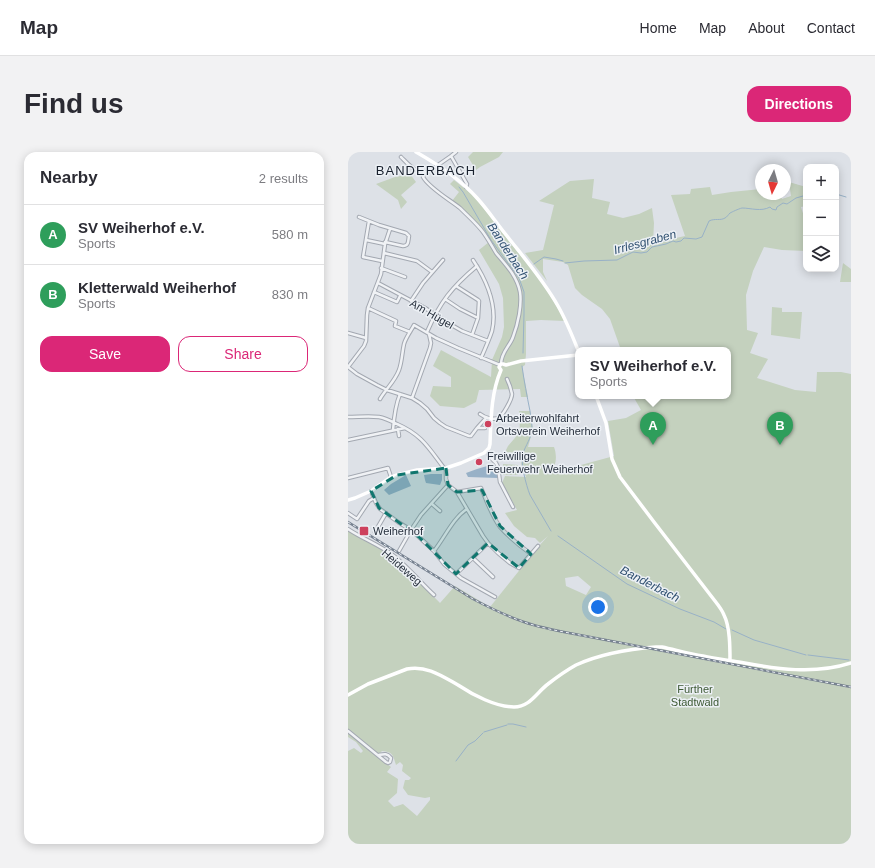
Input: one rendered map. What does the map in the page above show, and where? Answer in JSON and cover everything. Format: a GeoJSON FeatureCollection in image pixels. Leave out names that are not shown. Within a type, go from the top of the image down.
{"type":"FeatureCollection","features":[{"type":"Feature","properties":{"kind":"street"},"geometry":{"type":"LineString","coordinates":[[416,152],[466,187],[477,198],[547,288],[562,313],[577,347]]}},
{"type":"Feature","properties":{"kind":"street"},"geometry":{"type":"LineString","coordinates":[[401,157],[414,170],[428,172],[455,152]]}},
{"type":"Feature","properties":{"kind":"street"},"geometry":{"type":"LineString","coordinates":[[451,156],[467,184],[466,187]]}},
{"type":"Feature","properties":{"kind":"street"},"geometry":{"type":"LineString","coordinates":[[348,500],[371,491],[391,477],[417,470],[445,468],[461,463],[484,453],[489,448],[490,444],[494,390],[501,370],[505,369],[502,365],[502,357],[513,337],[518,321],[520,292],[512,273],[483,232],[460,208],[425,180],[423,177],[424,172]]}},
{"type":"Feature","properties":{"kind":"street"},"geometry":{"type":"LineString","coordinates":[[359,217],[409,236],[408,245],[406,246],[365,240]]}},
{"type":"Feature","properties":{"kind":"street"},"geometry":{"type":"LineString","coordinates":[[369,222],[362,257],[382,260]]}},
{"type":"Feature","properties":{"kind":"street"},"geometry":{"type":"LineString","coordinates":[[390,229],[385,243],[378,283],[368,308],[364,346],[348,367],[357,374],[386,390],[412,398],[424,406],[434,418],[446,427],[469,436],[471,436],[486,418]]}},
{"type":"Feature","properties":{"kind":"street"},"geometry":{"type":"LineString","coordinates":[[384,253],[417,261],[432,272]]}},
{"type":"Feature","properties":{"kind":"street"},"geometry":{"type":"LineString","coordinates":[[411,301],[417,291],[442,260]]}},
{"type":"Feature","properties":{"kind":"street"},"geometry":{"type":"LineString","coordinates":[[473,260],[488,285],[494,314],[491,333],[481,358]]}},
{"type":"Feature","properties":{"kind":"street"},"geometry":{"type":"LineString","coordinates":[[412,398],[430,348],[431,343],[428,333],[435,315],[445,299],[456,286],[477,266]]}},
{"type":"Feature","properties":{"kind":"street"},"geometry":{"type":"LineString","coordinates":[[381,268],[405,277]]}},
{"type":"Feature","properties":{"kind":"street","name":"Am Hügel"},"geometry":{"type":"LineString","coordinates":[[378,283],[448,324],[488,341]]}},
{"type":"Feature","properties":{"kind":"street"},"geometry":{"type":"LineString","coordinates":[[456,286],[478,300],[479,303],[478,318],[472,335]]}},
{"type":"Feature","properties":{"kind":"street"},"geometry":{"type":"LineString","coordinates":[[374,292],[397,302],[400,296]]}},
{"type":"Feature","properties":{"kind":"street"},"geometry":{"type":"LineString","coordinates":[[445,299],[478,318]]}},
{"type":"Feature","properties":{"kind":"street"},"geometry":{"type":"LineString","coordinates":[[368,308],[396,321],[395,326],[410,332]]}},
{"type":"Feature","properties":{"kind":"street"},"geometry":{"type":"LineString","coordinates":[[380,399],[395,378],[400,368],[405,343],[414,324],[458,348],[502,365],[521,361],[575,355]]}},
{"type":"Feature","properties":{"kind":"street"},"geometry":{"type":"LineString","coordinates":[[348,333],[366,338]]}},
{"type":"Feature","properties":{"kind":"street"},"geometry":{"type":"LineString","coordinates":[[480,414],[486,418],[500,417],[512,394],[507,379]]}},
{"type":"Feature","properties":{"kind":"street"},"geometry":{"type":"LineString","coordinates":[[393,430],[397,401],[400,394]]}},
{"type":"Feature","properties":{"kind":"street"},"geometry":{"type":"LineString","coordinates":[[597,399],[606,423],[610,452],[620,477],[716,601],[723,613],[727,626],[730,661]]}},
{"type":"Feature","properties":{"kind":"street"},"geometry":{"type":"LineString","coordinates":[[348,417],[382,417],[406,428],[426,443],[445,468],[448,485],[457,492],[475,524],[488,543],[519,568],[538,546]]}},
{"type":"Feature","properties":{"kind":"street"},"geometry":{"type":"LineString","coordinates":[[481,424],[485,428]]}},
{"type":"Feature","properties":{"kind":"street"},"geometry":{"type":"LineString","coordinates":[[348,440],[406,428]]}},
{"type":"Feature","properties":{"kind":"street"},"geometry":{"type":"LineString","coordinates":[[477,428],[490,428]]}},
{"type":"Feature","properties":{"kind":"street"},"geometry":{"type":"LineString","coordinates":[[398,429],[399,436]]}},
{"type":"Feature","properties":{"kind":"street"},"geometry":{"type":"LineString","coordinates":[[487,451],[498,467],[500,482],[513,507]]}},
{"type":"Feature","properties":{"kind":"street"},"geometry":{"type":"LineString","coordinates":[[348,478],[388,468],[391,477]]}},
{"type":"Feature","properties":{"kind":"street"},"geometry":{"type":"LineString","coordinates":[[399,551],[421,515],[448,485]]}},
{"type":"Feature","properties":{"kind":"street"},"geometry":{"type":"LineString","coordinates":[[457,492],[481,488],[493,515],[500,526],[508,535],[531,554]]}},
{"type":"Feature","properties":{"kind":"street"},"geometry":{"type":"LineString","coordinates":[[371,491],[379,508],[411,530],[434,551],[444,564],[462,579],[495,597]]}},
{"type":"Feature","properties":{"kind":"street"},"geometry":{"type":"LineString","coordinates":[[348,514],[357,518],[369,501],[374,498]]}},
{"type":"Feature","properties":{"kind":"street"},"geometry":{"type":"LineString","coordinates":[[432,504],[440,511]]}},
{"type":"Feature","properties":{"kind":"street"},"geometry":{"type":"LineString","coordinates":[[434,551],[453,522],[467,508]]}},
{"type":"Feature","properties":{"kind":"street"},"geometry":{"type":"LineString","coordinates":[[374,532],[386,513]]}},
{"type":"Feature","properties":{"kind":"street","name":"Heideweg"},"geometry":{"type":"LineString","coordinates":[[348,530],[394,556],[434,595]]}},
{"type":"Feature","properties":{"kind":"street"},"geometry":{"type":"LineString","coordinates":[[456,574],[488,543]]}},
{"type":"Feature","properties":{"kind":"street"},"geometry":{"type":"LineString","coordinates":[[472,558],[493,576]]}},
{"type":"Feature","properties":{"kind":"street"},"geometry":{"type":"LineString","coordinates":[[348,695],[368,684],[412,668],[440,674],[458,686],[491,702],[514,707],[530,701],[548,684],[576,666],[588,661],[622,652],[662,647],[730,661],[802,670],[834,667],[851,663]]}},
{"type":"Feature","properties":{"kind":"street"},"geometry":{"type":"LineString","coordinates":[[348,731],[388,763],[390,762],[391,758],[389,755],[379,755]]}},
{"type":"Feature","properties":{"kind":"highlighted area"},"geometry":{"type":"Polygon","coordinates":[[[446,468],[448,485],[457,492],[482,490],[500,526],[531,554],[519,568],[488,543],[456,574],[419,537],[379,508],[371,491],[397,475],[446,468]]]}},
{"type":"Feature","properties":{"kind":"green space"},"geometry":{"type":"Polygon","coordinates":[[[473,152],[503,152],[499,157],[476,170],[468,157],[473,152]]]}},
{"type":"Feature","properties":{"kind":"green space"},"geometry":{"type":"Polygon","coordinates":[[[410,174],[416,182],[401,195],[407,202],[401,209],[398,200],[376,184],[395,177],[410,174]]]}},
{"type":"Feature","properties":{"kind":"green space","name":"Fürther Stadtwald"},"geometry":{"type":"Polygon","coordinates":[[[594,179],[592,198],[610,202],[607,214],[623,218],[639,214],[652,208],[654,223],[653,243],[685,236],[671,195],[690,194],[691,189],[710,187],[712,195],[755,190],[755,200],[791,200],[791,183],[803,186],[803,207],[801,207],[803,213],[803,251],[782,250],[764,247],[753,271],[746,295],[747,330],[758,333],[750,353],[768,359],[757,378],[795,390],[816,392],[817,372],[841,372],[851,374],[851,844],[348,844],[348,751],[354,748],[361,753],[363,751],[356,742],[348,737],[348,527],[391,553],[440,603],[455,586],[490,607],[548,536],[540,543],[535,538],[527,537],[514,526],[505,513],[517,510],[502,483],[505,476],[526,477],[521,464],[524,454],[505,452],[520,432],[519,411],[530,411],[533,429],[528,447],[554,447],[556,462],[554,466],[549,466],[548,474],[614,456],[608,421],[626,418],[641,410],[635,399],[731,399],[731,347],[620,347],[610,319],[602,309],[582,295],[575,288],[568,265],[563,262],[543,259],[543,272],[547,281],[525,253],[543,250],[554,205],[539,201],[570,181],[594,179]],[[578,576],[565,578],[566,586],[586,595],[591,587],[578,576]],[[382,751],[377,756],[391,767],[387,772],[398,779],[397,793],[388,801],[394,807],[403,804],[417,816],[430,800],[430,797],[425,798],[408,795],[403,788],[405,780],[409,780],[411,778],[402,771],[403,765],[400,762],[396,765],[390,753],[382,751]]]}},
{"type":"Feature","properties":{"kind":"green space"},"geometry":{"type":"Polygon","coordinates":[[[454,180],[474,196],[543,284],[565,321],[526,321],[526,354],[525,365],[522,367],[528,397],[521,397],[520,389],[479,390],[476,402],[464,408],[440,406],[430,396],[433,386],[451,387],[451,377],[433,366],[441,350],[491,377],[492,360],[502,337],[504,327],[503,298],[499,284],[479,250],[489,242],[478,227],[452,201],[459,192],[450,184],[454,180]]]}},
{"type":"Feature","properties":{"kind":"green space"},"geometry":{"type":"Polygon","coordinates":[[[843,263],[851,269],[851,282],[840,282],[843,263]]]}},
{"type":"Feature","properties":{"kind":"green space"},"geometry":{"type":"Polygon","coordinates":[[[772,307],[782,308],[782,312],[802,312],[800,339],[771,335],[772,307]]]}},
{"type":"Feature","properties":{"kind":"green space"},"geometry":{"type":"Polygon","coordinates":[[[503,464],[518,465],[518,475],[503,475],[503,464]]]}},
{"type":"Feature","properties":{"kind":"water"},"geometry":{"type":"Polygon","coordinates":[[[494,464],[498,478],[468,477],[466,473],[477,469],[494,464]]]}},
{"type":"Feature","properties":{"kind":"water"},"geometry":{"type":"Polygon","coordinates":[[[442,474],[440,485],[426,483],[424,475],[442,474]]]}},
{"type":"Feature","properties":{"kind":"water"},"geometry":{"type":"Polygon","coordinates":[[[406,475],[411,486],[389,495],[384,490],[391,484],[406,475]]]}},
{"type":"Feature","properties":{"kind":"waterway","name":"Banderbach"},"geometry":{"type":"LineString","coordinates":[[459,187],[491,240],[519,278],[524,292],[523,353]]}},
{"type":"Feature","properties":{"kind":"waterway","name":"Irrlesgraben"},"geometry":{"type":"LineString","coordinates":[[839,195],[846,197]]}},
{"type":"Feature","properties":{"kind":"waterway","name":"Irrlesgraben"},"geometry":{"type":"LineString","coordinates":[[565,263],[617,260],[633,252],[647,252],[652,247],[673,241],[681,241],[684,238],[696,239],[702,237],[709,221],[723,219],[730,213],[742,208],[760,210],[770,207],[776,210],[777,207],[783,203],[787,204],[796,198],[803,196]]}},
{"type":"Feature","properties":{"kind":"waterway","name":"Irrlesgraben"},"geometry":{"type":"LineString","coordinates":[[534,264],[544,257],[563,261]]}},
{"type":"Feature","properties":{"kind":"waterway","name":"Banderbach"},"geometry":{"type":"LineString","coordinates":[[522,366],[532,423],[530,439],[522,457],[524,474],[530,495],[551,531]]}},
{"type":"Feature","properties":{"kind":"waterway","name":"Banderbach"},"geometry":{"type":"LineString","coordinates":[[558,536],[627,584],[680,609],[714,622],[726,629]]}},
{"type":"Feature","properties":{"kind":"waterway","name":"Banderbach"},"geometry":{"type":"LineString","coordinates":[[732,630],[754,640],[806,655]]}},
{"type":"Feature","properties":{"kind":"waterway","name":"Banderbach"},"geometry":{"type":"LineString","coordinates":[[808,655],[849,660]]}},
{"type":"Feature","properties":{"kind":"waterway"},"geometry":{"type":"LineString","coordinates":[[508,724],[526,727]]}},
{"type":"Feature","properties":{"kind":"waterway"},"geometry":{"type":"LineString","coordinates":[[484,732],[507,725]]}},
{"type":"Feature","properties":{"kind":"waterway"},"geometry":{"type":"LineString","coordinates":[[456,761],[468,745],[475,741],[483,733]]}},
{"type":"Feature","properties":{"kind":"railway"},"geometry":{"type":"LineString","coordinates":[[348,522],[473,599],[498,612],[539,627],[851,687]]}},
{"type":"Feature","properties":{"kind":"place","name":"Arbeiterwohlfahrt Ortsverein Weiherhof"},"geometry":{"type":"Point","coordinates":[488,424]}},
{"type":"Feature","properties":{"kind":"place","name":"SV Weiherhof e.V."},"geometry":{"type":"Point","coordinates":[653,445]}},
{"type":"Feature","properties":{"kind":"place","name":"Kletterwald Weiherhof"},"geometry":{"type":"Point","coordinates":[780,445]}},
{"type":"Feature","properties":{"kind":"place","name":"Freiwillige Feuerwehr Weiherhof"},"geometry":{"type":"Point","coordinates":[479,462]}},
{"type":"Feature","properties":{"kind":"place","name":"Weiherhof"},"geometry":{"type":"Point","coordinates":[364,531]}},
{"type":"Feature","properties":{"kind":"district","name":"BANDERBACH"},"geometry":{"type":"Point","coordinates":[426,170]}}]}
